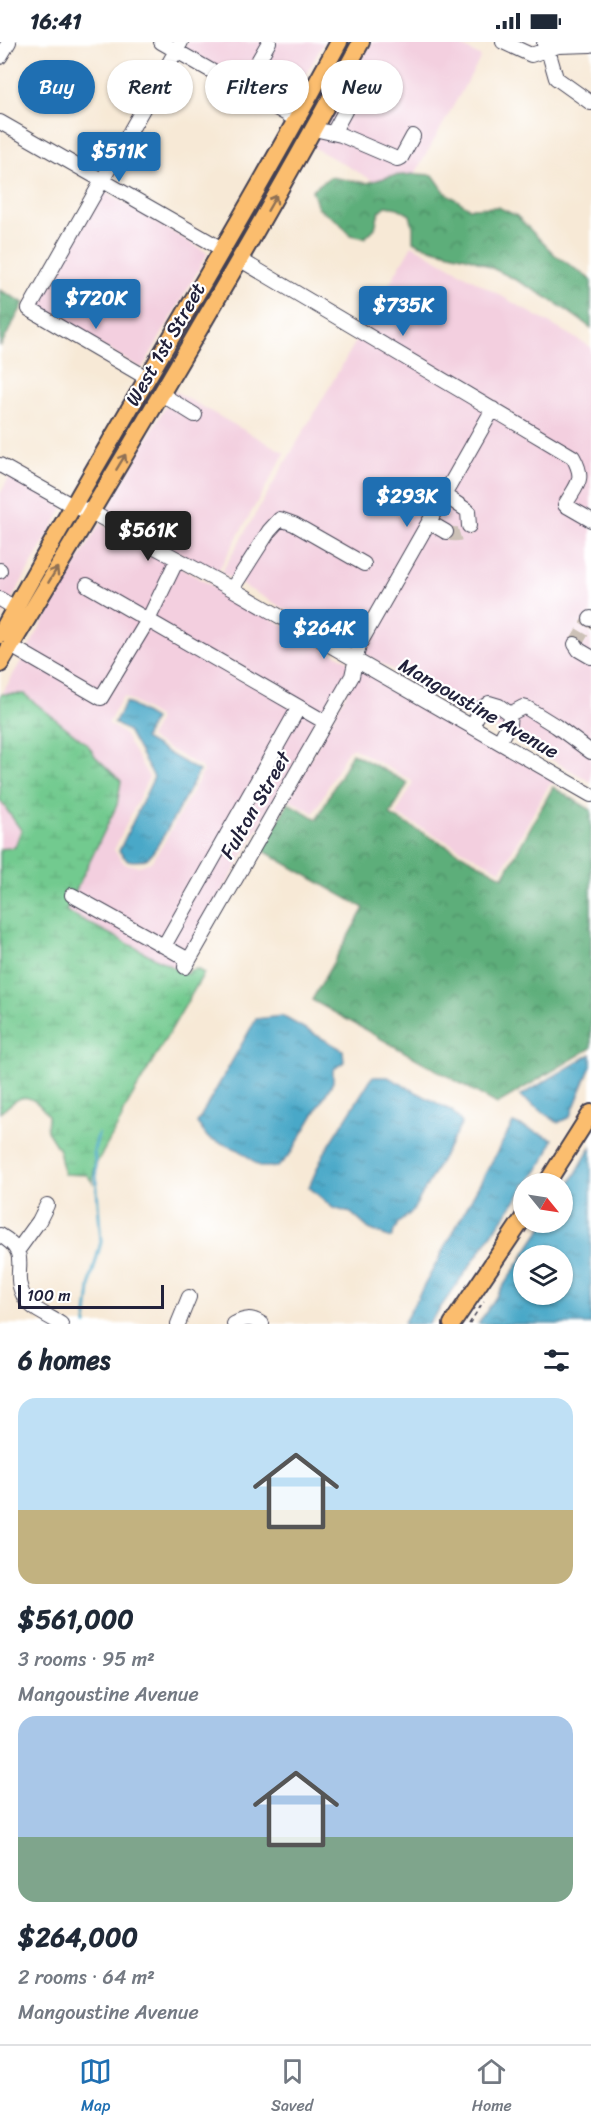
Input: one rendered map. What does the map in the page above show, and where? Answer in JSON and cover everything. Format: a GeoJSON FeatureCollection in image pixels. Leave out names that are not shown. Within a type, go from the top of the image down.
{"type":"FeatureCollection","features":[{"type":"Feature","properties":{"kind":"main road","name":"West 1st Street"},"geometry":{"type":"LineString","coordinates":[[0,664],[15,608],[297,120],[339,42]]}},
{"type":"Feature","properties":{"kind":"main road","name":"West 1st Street"},"geometry":{"type":"LineString","coordinates":[[351,60],[361,42]]}},
{"type":"Feature","properties":{"kind":"main road","name":"West 1st Street"},"geometry":{"type":"LineString","coordinates":[[6,640],[91,512],[322,114]]}},
{"type":"Feature","properties":{"kind":"main road"},"geometry":{"type":"LineString","coordinates":[[239,259],[238,236],[256,205],[259,186]]}},
{"type":"Feature","properties":{"kind":"main road"},"geometry":{"type":"LineString","coordinates":[[214,302],[217,282],[225,265],[222,249]]}},
{"type":"Feature","properties":{"kind":"main road"},"geometry":{"type":"LineString","coordinates":[[574,1139],[591,1107]]}},
{"type":"Feature","properties":{"kind":"main road"},"geometry":{"type":"LineString","coordinates":[[553,1173],[591,1113]]}},
{"type":"Feature","properties":{"kind":"main road"},"geometry":{"type":"LineString","coordinates":[[452,1324],[513,1233]]}},
{"type":"Feature","properties":{"kind":"street"},"geometry":{"type":"LineString","coordinates":[[0,57],[9,42]]}},
{"type":"Feature","properties":{"kind":"street"},"geometry":{"type":"LineString","coordinates":[[161,42],[178,46],[205,64]]}},
{"type":"Feature","properties":{"kind":"street"},"geometry":{"type":"LineString","coordinates":[[258,60],[269,42]]}},
{"type":"Feature","properties":{"kind":"street"},"geometry":{"type":"LineString","coordinates":[[503,42],[531,55],[545,46],[591,45]]}},
{"type":"Feature","properties":{"kind":"street"},"geometry":{"type":"LineString","coordinates":[[147,378],[29,309],[178,46]]}},
{"type":"Feature","properties":{"kind":"street"},"geometry":{"type":"LineString","coordinates":[[545,46],[556,78],[591,103]]}},
{"type":"Feature","properties":{"kind":"street"},"geometry":{"type":"LineString","coordinates":[[287,114],[297,120]]}},
{"type":"Feature","properties":{"kind":"street"},"geometry":{"type":"LineString","coordinates":[[333,133],[343,114]]}},
{"type":"Feature","properties":{"kind":"street"},"geometry":{"type":"LineString","coordinates":[[0,122],[222,249]]}},
{"type":"Feature","properties":{"kind":"street"},"geometry":{"type":"LineString","coordinates":[[314,129],[333,133],[397,159],[401,158],[413,136]]}},
{"type":"Feature","properties":{"kind":"street"},"geometry":{"type":"LineString","coordinates":[[239,259],[573,457],[585,482],[565,505],[591,520]]}},
{"type":"Feature","properties":{"kind":"street"},"geometry":{"type":"LineString","coordinates":[[161,394],[195,416]]}},
{"type":"Feature","properties":{"kind":"street","name":"Fulton Street"},"geometry":{"type":"LineString","coordinates":[[164,946],[187,964],[352,676],[358,645],[493,408]]}},
{"type":"Feature","properties":{"kind":"street","name":"Mangoustine Avenue"},"geometry":{"type":"LineString","coordinates":[[2,471],[73,506],[91,512],[232,589],[591,795]]}},
{"type":"Feature","properties":{"kind":"street"},"geometry":{"type":"LineString","coordinates":[[444,495],[468,511],[469,525]]}},
{"type":"Feature","properties":{"kind":"street"},"geometry":{"type":"LineString","coordinates":[[232,589],[273,525],[280,519],[294,524],[364,564]]}},
{"type":"Feature","properties":{"kind":"street"},"geometry":{"type":"LineString","coordinates":[[429,522],[446,532]]}},
{"type":"Feature","properties":{"kind":"street"},"geometry":{"type":"LineString","coordinates":[[6,640],[101,698],[148,620],[177,560]]}},
{"type":"Feature","properties":{"kind":"street"},"geometry":{"type":"LineString","coordinates":[[87,585],[325,722]]}},
{"type":"Feature","properties":{"kind":"street"},"geometry":{"type":"LineString","coordinates":[[0,599],[15,608]]}},
{"type":"Feature","properties":{"kind":"street"},"geometry":{"type":"LineString","coordinates":[[575,644],[579,650],[591,657]]}},
{"type":"Feature","properties":{"kind":"street"},"geometry":{"type":"LineString","coordinates":[[472,726],[481,709],[489,703],[499,706],[510,714]]}},
{"type":"Feature","properties":{"kind":"street"},"geometry":{"type":"LineString","coordinates":[[72,895],[164,946],[299,707]]}},
{"type":"Feature","properties":{"kind":"street"},"geometry":{"type":"LineString","coordinates":[[510,714],[524,707],[527,708],[591,752]]}},
{"type":"Feature","properties":{"kind":"street"},"geometry":{"type":"LineString","coordinates":[[499,742],[509,724],[510,714]]}},
{"type":"Feature","properties":{"kind":"street"},"geometry":{"type":"LineString","coordinates":[[47,1205],[39,1221],[18,1250],[18,1282],[27,1301],[61,1324]]}},
{"type":"Feature","properties":{"kind":"street"},"geometry":{"type":"LineString","coordinates":[[4,1237],[18,1250]]}},
{"type":"Feature","properties":{"kind":"street"},"geometry":{"type":"LineString","coordinates":[[178,1324],[189,1298]]}},
{"type":"Feature","properties":{"kind":"street"},"geometry":{"type":"LineString","coordinates":[[234,1324],[245,1318],[254,1319],[262,1324]]}},
{"type":"Feature","properties":{"kind":"shaded area"},"geometry":{"type":"Polygon","coordinates":[[[187,42],[324,42],[309,69],[309,60],[205,62],[183,49],[187,42]]]}},
{"type":"Feature","properties":{"kind":"shaded area"},"geometry":{"type":"Polygon","coordinates":[[[372,42],[455,42],[481,57],[415,174],[391,176],[374,181],[313,147],[332,114],[403,114],[403,60],[362,60],[372,42]]]}},
{"type":"Feature","properties":{"kind":"shaded area"},"geometry":{"type":"Polygon","coordinates":[[[103,190],[208,253],[142,369],[36,308],[103,190]]]}},
{"type":"Feature","properties":{"kind":"shaded area"},"geometry":{"type":"Polygon","coordinates":[[[412,245],[591,347],[591,782],[221,573],[412,245]]]}},
{"type":"Feature","properties":{"kind":"shaded area"},"geometry":{"type":"Polygon","coordinates":[[[174,391],[285,453],[217,573],[105,514],[174,391]]]}},
{"type":"Feature","properties":{"kind":"shaded area"},"geometry":{"type":"Polygon","coordinates":[[[10,476],[64,507],[0,620],[0,494],[10,476]]]}},
{"type":"Feature","properties":{"kind":"shaded area"},"geometry":{"type":"Polygon","coordinates":[[[100,523],[350,662],[347,673],[178,970],[66,911],[117,805],[121,781],[95,756],[88,745],[24,694],[2,694],[100,523]],[[125,697],[122,698],[109,722],[124,734],[149,777],[114,850],[125,864],[139,866],[151,862],[203,772],[201,767],[149,738],[158,717],[125,697]]]}},
{"type":"Feature","properties":{"kind":"shaded area"},"geometry":{"type":"Polygon","coordinates":[[[360,668],[565,786],[564,788],[554,783],[549,785],[501,871],[396,814],[412,781],[353,748],[348,750],[314,813],[288,799],[360,668]]]}},
{"type":"Feature","properties":{"kind":"shaded area"},"geometry":{"type":"Polygon","coordinates":[[[0,800],[22,830],[15,847],[0,849],[0,800]]]}},
{"type":"Feature","properties":{"kind":"green space"},"geometry":{"type":"Polygon","coordinates":[[[433,175],[445,192],[469,208],[498,207],[517,216],[554,254],[591,280],[591,328],[549,299],[490,267],[467,257],[413,241],[410,215],[398,208],[386,206],[379,212],[375,228],[365,238],[350,235],[339,222],[318,208],[312,190],[330,177],[367,183],[391,176],[433,175]]]}},
{"type":"Feature","properties":{"kind":"green space"},"geometry":{"type":"Polygon","coordinates":[[[0,290],[24,303],[0,347],[0,290]]]}},
{"type":"Feature","properties":{"kind":"green space"},"geometry":{"type":"Polygon","coordinates":[[[2,694],[24,694],[88,745],[95,756],[121,781],[117,805],[66,911],[178,970],[188,974],[190,970],[197,969],[204,973],[122,1114],[122,1118],[94,1168],[93,1183],[87,1175],[64,1174],[59,1150],[47,1131],[48,1115],[35,1101],[30,1098],[19,1099],[0,1113],[0,849],[15,847],[21,830],[0,800],[0,697],[2,694]]]}},
{"type":"Feature","properties":{"kind":"green space"},"geometry":{"type":"Polygon","coordinates":[[[352,753],[408,783],[390,815],[503,877],[553,787],[591,810],[591,1048],[497,1104],[312,1000],[364,908],[262,850],[288,803],[317,819],[352,753]]]}},
{"type":"Feature","properties":{"kind":"water"},"geometry":{"type":"Polygon","coordinates":[[[126,702],[154,719],[144,739],[199,771],[158,845],[146,859],[139,861],[127,860],[119,851],[154,777],[128,731],[114,723],[126,702]]]}},
{"type":"Feature","properties":{"kind":"water"},"geometry":{"type":"Polygon","coordinates":[[[282,1016],[343,1050],[344,1062],[333,1070],[333,1082],[291,1153],[278,1167],[261,1167],[239,1150],[208,1138],[197,1123],[256,1019],[282,1016]]]}},
{"type":"Feature","properties":{"kind":"water"},"geometry":{"type":"Polygon","coordinates":[[[591,1054],[591,1066],[570,1117],[558,1123],[520,1096],[591,1054]]]}},
{"type":"Feature","properties":{"kind":"water"},"geometry":{"type":"Polygon","coordinates":[[[372,1077],[388,1077],[452,1111],[462,1123],[412,1212],[398,1223],[391,1238],[369,1229],[351,1213],[333,1208],[309,1187],[323,1155],[372,1077]]]}},
{"type":"Feature","properties":{"kind":"water"},"geometry":{"type":"Polygon","coordinates":[[[513,1123],[553,1139],[544,1161],[535,1173],[513,1173],[513,1204],[429,1324],[403,1324],[513,1123]]]}},
{"type":"Feature","properties":{"kind":"water"},"geometry":{"type":"Polygon","coordinates":[[[591,1147],[591,1324],[478,1324],[513,1271],[513,1305],[573,1305],[573,1245],[530,1245],[538,1233],[573,1233],[573,1178],[591,1147]]]}},
{"type":"Feature","properties":{"kind":"waterway"},"geometry":{"type":"LineString","coordinates":[[86,1324],[91,1279],[101,1242],[94,1150],[98,1134]]}},
{"type":"Feature","properties":{"kind":"tunnel"},"geometry":{"type":"LineString","coordinates":[[446,532],[459,534],[469,526]]}},
{"type":"Feature","properties":{"kind":"tunnel"},"geometry":{"type":"LineString","coordinates":[[575,644],[590,619]]}}]}
